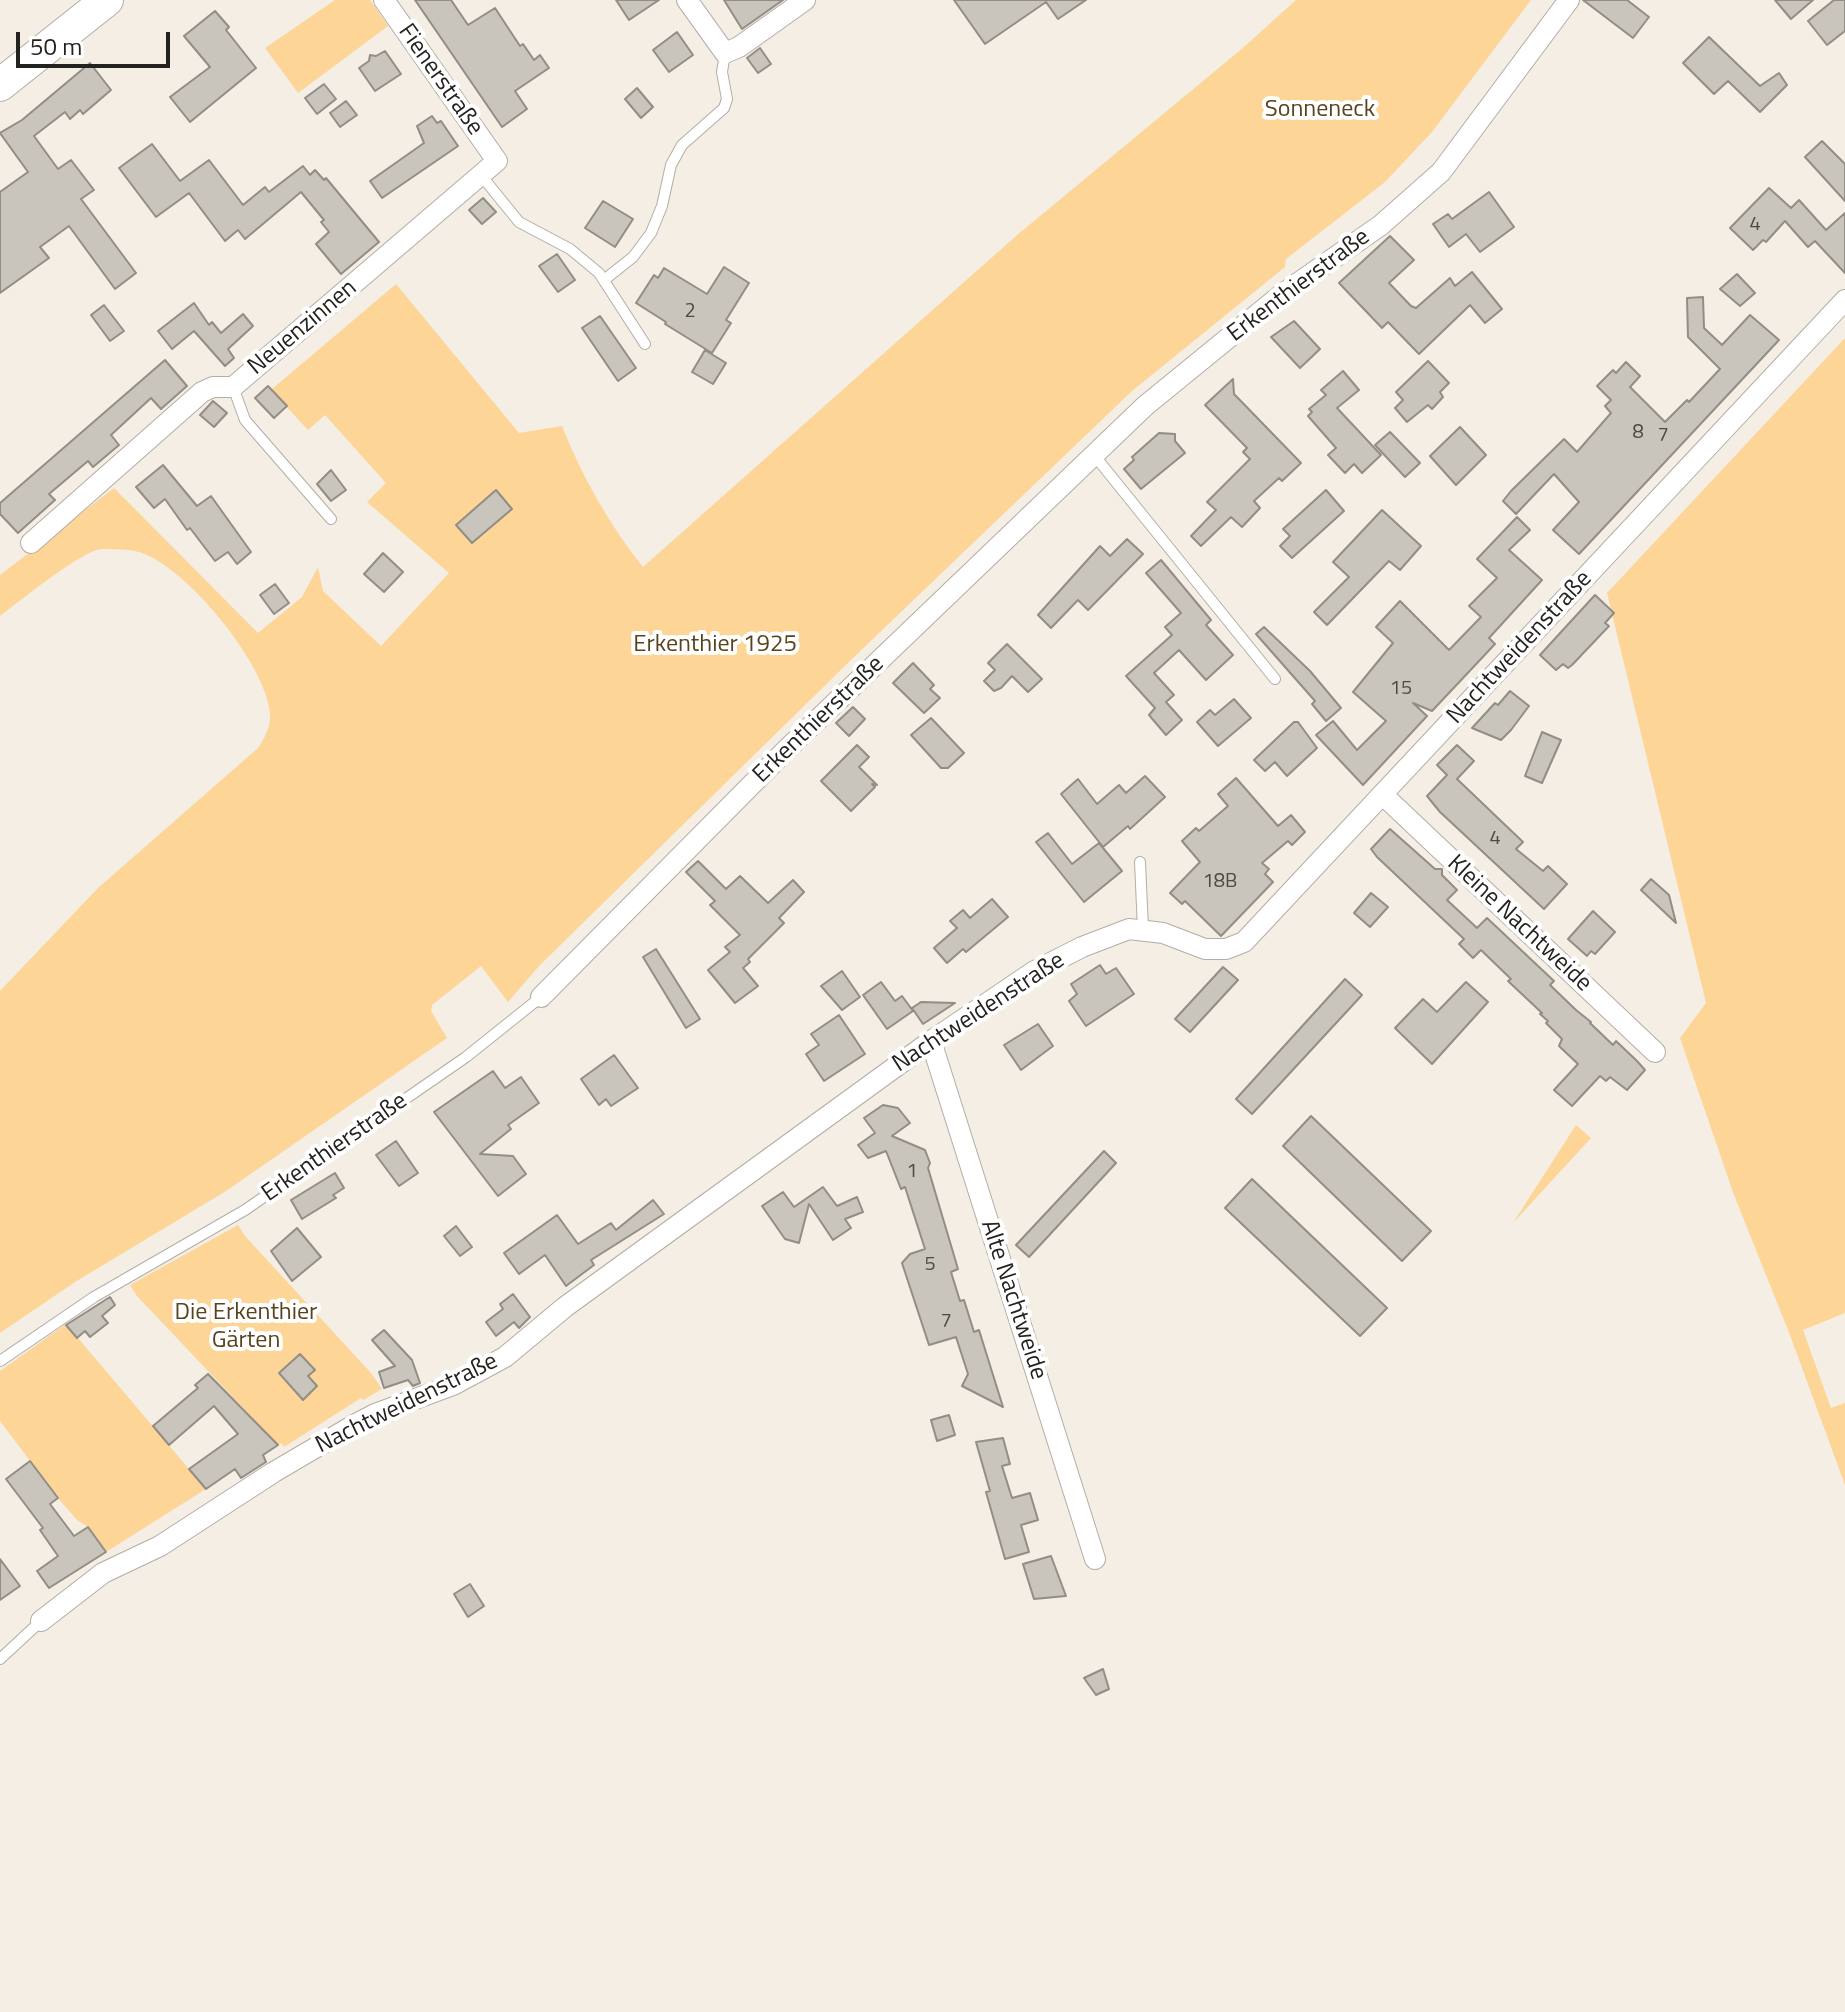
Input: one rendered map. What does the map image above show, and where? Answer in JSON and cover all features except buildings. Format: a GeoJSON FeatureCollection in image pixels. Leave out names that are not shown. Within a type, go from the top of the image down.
{"type":"FeatureCollection","features":[{"type":"Feature","properties":{"kind":"main road"},"geometry":{"type":"LineString","coordinates":[[0,85],[107,0]]}},
{"type":"Feature","properties":{"kind":"street","name":"Fienerstraße"},"geometry":{"type":"LineString","coordinates":[[384,0],[488,167]]}},
{"type":"Feature","properties":{"kind":"street"},"geometry":{"type":"LineString","coordinates":[[687,0],[725,53],[739,47],[805,0]]}},
{"type":"Feature","properties":{"kind":"street","name":"Erkenthierstraße"},"geometry":{"type":"LineString","coordinates":[[541,997],[775,761],[1181,374],[1281,295],[1381,225],[1441,172],[1569,0]]}},
{"type":"Feature","properties":{"kind":"street","name":"Neuenzinnen"},"geometry":{"type":"LineString","coordinates":[[31,543],[202,392],[213,387],[233,387],[488,167]]}},
{"type":"Feature","properties":{"kind":"street","name":"Nachtweidenstraße"},"geometry":{"type":"LineString","coordinates":[[41,1621],[103,1573],[169,1541],[274,1472],[354,1425],[453,1385],[505,1357],[565,1307],[931,1041],[1033,972],[1114,933],[1143,929],[1205,949],[1226,949],[1244,942],[1845,300]]}},
{"type":"Feature","properties":{"kind":"street","name":"Kleine Nachtweide"},"geometry":{"type":"LineString","coordinates":[[1383,795],[1655,1052]]}},
{"type":"Feature","properties":{"kind":"street","name":"Alte Nachtweide"},"geometry":{"type":"LineString","coordinates":[[931,1041],[1095,1559]]}},
{"type":"Feature","properties":{"kind":"lane"},"geometry":{"type":"LineString","coordinates":[[604,280],[633,257],[651,233],[662,206],[671,165],[682,145],[724,108],[727,99],[722,72],[725,53]]}},
{"type":"Feature","properties":{"kind":"lane"},"geometry":{"type":"LineString","coordinates":[[488,167],[519,222],[570,249],[604,280],[645,344]]}},
{"type":"Feature","properties":{"kind":"lane"},"geometry":{"type":"LineString","coordinates":[[233,387],[245,420],[331,519]]}},
{"type":"Feature","properties":{"kind":"lane"},"geometry":{"type":"LineString","coordinates":[[1094,455],[1275,679]]}},
{"type":"Feature","properties":{"kind":"lane"},"geometry":{"type":"LineString","coordinates":[[1140,862],[1143,929]]}},
{"type":"Feature","properties":{"kind":"lane","name":"Erkenthierstraße"},"geometry":{"type":"LineString","coordinates":[[0,1361],[94,1297],[245,1210],[466,1057],[541,997]]}},
{"type":"Feature","properties":{"kind":"lane"},"geometry":{"type":"LineString","coordinates":[[0,1659],[41,1621]]}},
{"type":"Feature","properties":{"kind":"green space"},"geometry":{"type":"Polygon","coordinates":[[[335,0],[370,0],[388,26],[298,93],[265,48],[335,0]]]}},
{"type":"Feature","properties":{"kind":"green space"},"geometry":{"type":"Polygon","coordinates":[[[1296,0],[1531,0],[1432,132],[1385,182],[1286,259],[1285,267],[1132,391],[855,656],[539,966],[508,1002],[481,966],[432,1005],[431,1011],[447,1038],[226,1191],[75,1282],[0,1333],[0,991],[98,888],[258,748],[267,732],[270,714],[255,670],[240,645],[200,596],[158,561],[131,550],[102,549],[93,552],[66,567],[0,616],[0,575],[114,488],[258,633],[302,597],[318,567],[323,591],[381,646],[449,573],[367,502],[386,483],[325,415],[308,430],[271,390],[396,284],[519,433],[562,426],[597,500],[643,567],[1016,236],[1244,47],[1296,0]]]}},
{"type":"Feature","properties":{"kind":"green space"},"geometry":{"type":"Polygon","coordinates":[[[1845,338],[1845,1313],[1803,1330],[1831,1408],[1845,1403],[1845,1485],[1734,1195],[1680,1038],[1706,1003],[1607,593],[1845,338]]]}},
{"type":"Feature","properties":{"kind":"green space"},"geometry":{"type":"Polygon","coordinates":[[[1576,1125],[1591,1138],[1513,1223],[1576,1125]]]}},
{"type":"Feature","properties":{"kind":"green space","name":"Die Erkenthier Gärten"},"geometry":{"type":"Polygon","coordinates":[[[238,1225],[382,1389],[363,1400],[361,1398],[284,1447],[281,1443],[278,1445],[130,1285],[238,1225]]]}},
{"type":"Feature","properties":{"kind":"green space","name":"Die Erkenthier Gärten"},"geometry":{"type":"Polygon","coordinates":[[[66,1324],[206,1489],[106,1552],[88,1527],[77,1520],[58,1498],[0,1421],[0,1371],[66,1324]]]}},
{"type":"Feature","properties":{"kind":"park label","name":"Sonneneck"},"geometry":{"type":"Point","coordinates":[1320,110]}},
{"type":"Feature","properties":{"kind":"park label","name":"Erkenthier 1925"},"geometry":{"type":"Point","coordinates":[715,645]}}]}
